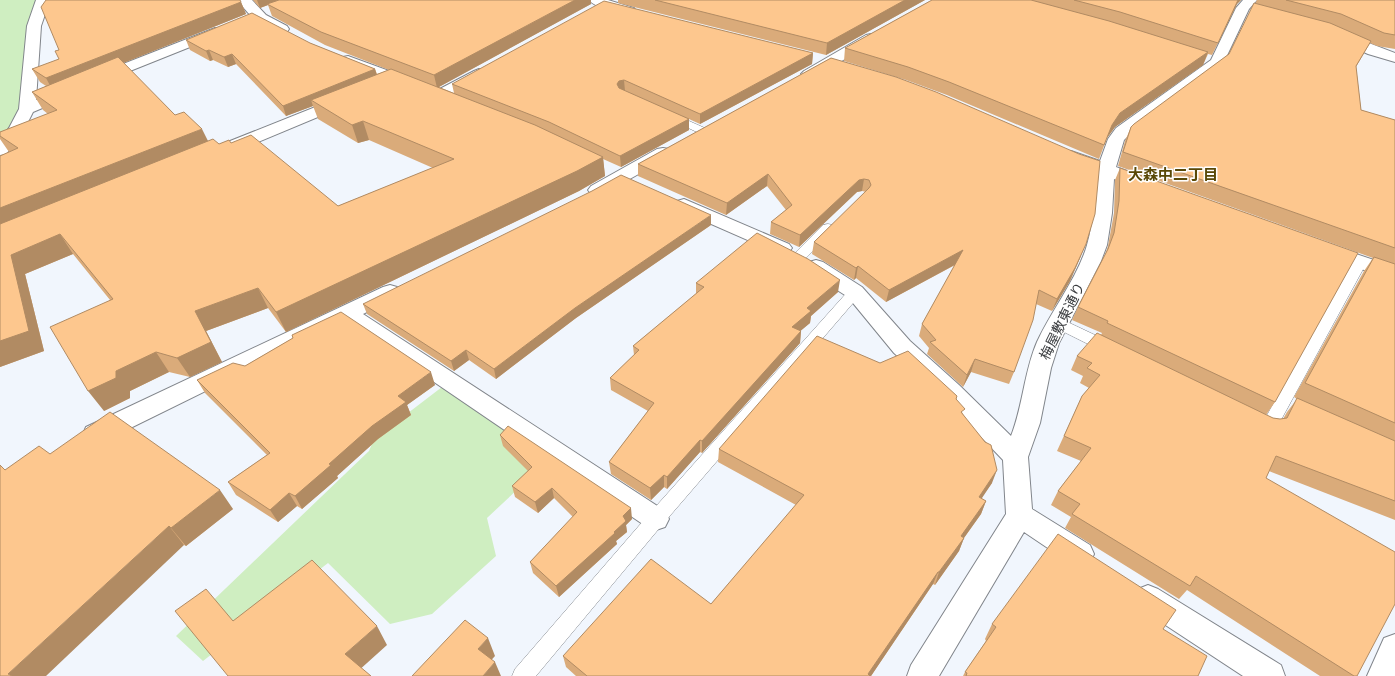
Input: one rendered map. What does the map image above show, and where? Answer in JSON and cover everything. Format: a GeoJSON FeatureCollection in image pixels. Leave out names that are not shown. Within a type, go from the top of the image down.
{"type":"FeatureCollection","features":[{"type":"Feature","properties":{"kind":"street"},"geometry":{"type":"LineString","coordinates":[[0,150],[16,130],[27,109],[34,26],[43,0]]}},
{"type":"Feature","properties":{"kind":"street"},"geometry":{"type":"LineString","coordinates":[[245,0],[252,11],[291,34]]}},
{"type":"Feature","properties":{"kind":"street"},"geometry":{"type":"LineString","coordinates":[[600,4],[643,14]]}},
{"type":"Feature","properties":{"kind":"street"},"geometry":{"type":"LineString","coordinates":[[1247,4],[1260,13]]}},
{"type":"Feature","properties":{"kind":"street","name":"梅屋敷東通り"},"geometry":{"type":"LineString","coordinates":[[1019,515],[1015,457],[1028,424],[1040,368],[1048,343],[1091,261],[1097,245],[1103,213],[1106,169],[1116,139],[1122,132],[1220,58],[1247,4]]}},
{"type":"Feature","properties":{"kind":"street"},"geometry":{"type":"LineString","coordinates":[[27,109],[225,28]]}},
{"type":"Feature","properties":{"kind":"street"},"geometry":{"type":"LineString","coordinates":[[798,80],[883,31]]}},
{"type":"Feature","properties":{"kind":"street"},"geometry":{"type":"LineString","coordinates":[[1329,31],[1373,51],[1395,58]]}},
{"type":"Feature","properties":{"kind":"street"},"geometry":{"type":"LineString","coordinates":[[333,54],[460,104]]}},
{"type":"Feature","properties":{"kind":"street"},"geometry":{"type":"LineString","coordinates":[[807,56],[847,68]]}},
{"type":"Feature","properties":{"kind":"street"},"geometry":{"type":"LineString","coordinates":[[1201,58],[1216,62]]}},
{"type":"Feature","properties":{"kind":"street"},"geometry":{"type":"LineString","coordinates":[[440,95],[491,68]]}},
{"type":"Feature","properties":{"kind":"street"},"geometry":{"type":"LineString","coordinates":[[209,156],[397,79]]}},
{"type":"Feature","properties":{"kind":"street"},"geometry":{"type":"LineString","coordinates":[[579,200],[696,135]]}},
{"type":"Feature","properties":{"kind":"street"},"geometry":{"type":"LineString","coordinates":[[1060,151],[1161,190]]}},
{"type":"Feature","properties":{"kind":"street"},"geometry":{"type":"LineString","coordinates":[[601,166],[643,187]]}},
{"type":"Feature","properties":{"kind":"street"},"geometry":{"type":"LineString","coordinates":[[668,198],[780,247],[799,257],[855,292],[902,347],[951,391],[1015,457]]}},
{"type":"Feature","properties":{"kind":"street"},"geometry":{"type":"LineString","coordinates":[[1308,243],[1395,274]]}},
{"type":"Feature","properties":{"kind":"street"},"geometry":{"type":"LineString","coordinates":[[79,442],[408,283]]}},
{"type":"Feature","properties":{"kind":"street"},"geometry":{"type":"LineString","coordinates":[[347,313],[656,519]]}},
{"type":"Feature","properties":{"kind":"street"},"geometry":{"type":"LineString","coordinates":[[922,676],[1009,534],[1019,515],[1102,569]]}},
{"type":"Feature","properties":{"kind":"street"},"geometry":{"type":"LineString","coordinates":[[1129,586],[1270,676]]}},
{"type":"Feature","properties":{"kind":"street"},"geometry":{"type":"LineString","coordinates":[[1382,676],[1395,648]]}},
{"type":"Feature","properties":{"kind":"lane"},"geometry":{"type":"LineString","coordinates":[[660,111],[696,135]]}},
{"type":"Feature","properties":{"kind":"lane"},"geometry":{"type":"LineString","coordinates":[[799,257],[839,218]]}},
{"type":"Feature","properties":{"kind":"lane"},"geometry":{"type":"LineString","coordinates":[[1248,415],[1269,426],[1290,405],[1360,262]]}},
{"type":"Feature","properties":{"kind":"lane"},"geometry":{"type":"LineString","coordinates":[[522,676],[656,519],[855,292]]}},
{"type":"Feature","properties":{"kind":"lane"},"geometry":{"type":"LineString","coordinates":[[1059,323],[1122,354]]}},
{"type":"Feature","properties":{"kind":"green space"},"geometry":{"type":"Polygon","coordinates":[[[0,0],[39,0],[21,110],[0,147],[0,0]]]}},
{"type":"Feature","properties":{"kind":"green space"},"geometry":{"type":"Polygon","coordinates":[[[442,387],[550,459],[487,518],[496,556],[432,614],[390,624],[328,563],[203,661],[176,636],[369,451],[374,439],[442,387]]]}},
{"type":"Feature","properties":{"kind":"building"},"geometry":{"type":"Polygon","coordinates":[[[46,0],[240,0],[241,2],[46,78],[32,69],[59,59],[55,51],[59,50],[41,7],[46,0]]]}},
{"type":"Feature","properties":{"kind":"building"},"geometry":{"type":"Polygon","coordinates":[[[279,0],[575,0],[434,75],[321,32],[267,4],[279,0]]]}},
{"type":"Feature","properties":{"kind":"building"},"geometry":{"type":"Polygon","coordinates":[[[655,0],[905,0],[827,43],[655,0]]]}},
{"type":"Feature","properties":{"kind":"building"},"geometry":{"type":"Polygon","coordinates":[[[932,0],[1031,0],[1109,21],[1208,52],[1120,113],[1112,125],[1104,145],[949,82],[908,67],[845,48],[932,0]]]}},
{"type":"Feature","properties":{"kind":"building"},"geometry":{"type":"Polygon","coordinates":[[[1074,0],[1238,0],[1218,43],[1120,12],[1074,0]]]}},
{"type":"Feature","properties":{"kind":"building"},"geometry":{"type":"Polygon","coordinates":[[[1286,0],[1395,0],[1395,35],[1384,33],[1341,14],[1286,0]]]}},
{"type":"Feature","properties":{"kind":"building"},"geometry":{"type":"Polygon","coordinates":[[[604,1],[813,53],[700,114],[624,80],[619,81],[617,84],[619,88],[689,119],[620,156],[549,122],[452,84],[604,1]]]}},
{"type":"Feature","properties":{"kind":"building"},"geometry":{"type":"Polygon","coordinates":[[[1254,3],[1330,23],[1371,41],[1356,66],[1361,110],[1395,120],[1395,248],[1123,152],[1131,127],[1134,124],[1229,54],[1254,3]]]}},
{"type":"Feature","properties":{"kind":"building"},"geometry":{"type":"Polygon","coordinates":[[[252,13],[310,43],[375,69],[283,106],[232,54],[224,57],[209,50],[206,51],[186,40],[252,13]]]}},
{"type":"Feature","properties":{"kind":"building"},"geometry":{"type":"Polygon","coordinates":[[[118,57],[175,115],[184,112],[202,129],[0,208],[0,156],[18,148],[0,136],[0,132],[57,110],[32,92],[118,57]]]}},
{"type":"Feature","properties":{"kind":"building"},"geometry":{"type":"Polygon","coordinates":[[[831,58],[896,77],[936,92],[1079,154],[1100,161],[1095,214],[1086,244],[1075,268],[1057,299],[1039,290],[1033,320],[1014,372],[975,359],[967,375],[930,342],[936,340],[922,324],[963,250],[889,290],[858,266],[856,268],[814,242],[869,188],[871,185],[869,180],[859,180],[800,235],[771,222],[792,205],[768,174],[727,203],[638,164],[831,58]]]}},
{"type":"Feature","properties":{"kind":"building"},"geometry":{"type":"Polygon","coordinates":[[[391,69],[535,125],[603,157],[577,171],[276,312],[258,288],[195,311],[211,342],[177,358],[156,352],[116,371],[116,378],[88,391],[50,327],[113,299],[60,234],[11,255],[29,331],[0,341],[0,224],[213,139],[219,144],[229,140],[231,143],[251,135],[338,206],[454,159],[363,121],[352,125],[311,100],[391,69]]]}},
{"type":"Feature","properties":{"kind":"building"},"geometry":{"type":"Polygon","coordinates":[[[1120,168],[1358,253],[1275,402],[1107,323],[1108,321],[1078,307],[1108,249],[1114,233],[1119,201],[1120,168]]]}},
{"type":"Feature","properties":{"kind":"building"},"geometry":{"type":"Polygon","coordinates":[[[621,175],[711,215],[575,308],[494,369],[466,350],[451,361],[363,304],[592,191],[621,175]]]}},
{"type":"Feature","properties":{"kind":"building"},"geometry":{"type":"Polygon","coordinates":[[[757,233],[808,259],[840,280],[807,308],[811,311],[792,327],[801,331],[702,441],[700,440],[667,477],[664,475],[650,488],[609,462],[654,403],[610,378],[639,350],[633,346],[704,287],[696,283],[757,233]]]}},
{"type":"Feature","properties":{"kind":"building"},"geometry":{"type":"Polygon","coordinates":[[[1374,257],[1395,264],[1395,423],[1305,383],[1374,257]]]}},
{"type":"Feature","properties":{"kind":"building"},"geometry":{"type":"Polygon","coordinates":[[[341,312],[431,372],[398,396],[406,402],[372,426],[329,464],[331,465],[295,496],[289,493],[270,510],[228,482],[270,453],[197,380],[233,363],[245,366],[293,338],[292,335],[341,312]]]}},
{"type":"Feature","properties":{"kind":"building"},"geometry":{"type":"Polygon","coordinates":[[[1097,333],[1273,418],[1287,418],[1297,398],[1395,441],[1395,501],[1276,456],[1266,478],[1395,552],[1395,604],[1357,676],[1354,676],[1196,576],[1190,586],[1072,514],[1080,504],[1058,491],[1091,448],[1064,436],[1082,396],[1100,375],[1087,368],[1092,363],[1077,356],[1097,333]]]}},
{"type":"Feature","properties":{"kind":"building"},"geometry":{"type":"Polygon","coordinates":[[[817,336],[880,363],[908,351],[957,396],[956,399],[965,409],[961,412],[985,442],[991,445],[997,470],[979,497],[986,501],[961,536],[964,538],[938,572],[868,674],[870,676],[587,676],[563,656],[651,559],[711,604],[804,495],[719,449],[817,336]]]}},
{"type":"Feature","properties":{"kind":"building"},"geometry":{"type":"Polygon","coordinates":[[[110,412],[220,490],[171,528],[169,526],[8,674],[12,676],[0,676],[0,465],[5,470],[39,446],[50,454],[110,412]]]}},
{"type":"Feature","properties":{"kind":"building"},"geometry":{"type":"Polygon","coordinates":[[[508,426],[631,508],[623,516],[626,521],[614,532],[615,533],[556,586],[530,562],[577,512],[552,488],[535,502],[512,486],[532,467],[500,435],[508,426]]]}},
{"type":"Feature","properties":{"kind":"building"},"geometry":{"type":"Polygon","coordinates":[[[1058,534],[1176,610],[1163,629],[1207,656],[1198,676],[966,676],[967,673],[965,672],[996,627],[992,624],[1058,534]]]}},
{"type":"Feature","properties":{"kind":"building"},"geometry":{"type":"Polygon","coordinates":[[[312,560],[377,626],[345,654],[371,676],[228,676],[175,611],[206,589],[233,621],[312,560]]]}},
{"type":"Feature","properties":{"kind":"building"},"geometry":{"type":"Polygon","coordinates":[[[465,620],[488,638],[478,649],[495,662],[483,676],[412,676],[465,620]]]}},
{"type":"Feature","properties":{"kind":"district","name":"大森中二丁目"},"geometry":{"type":"Point","coordinates":[1173,175]}}]}
